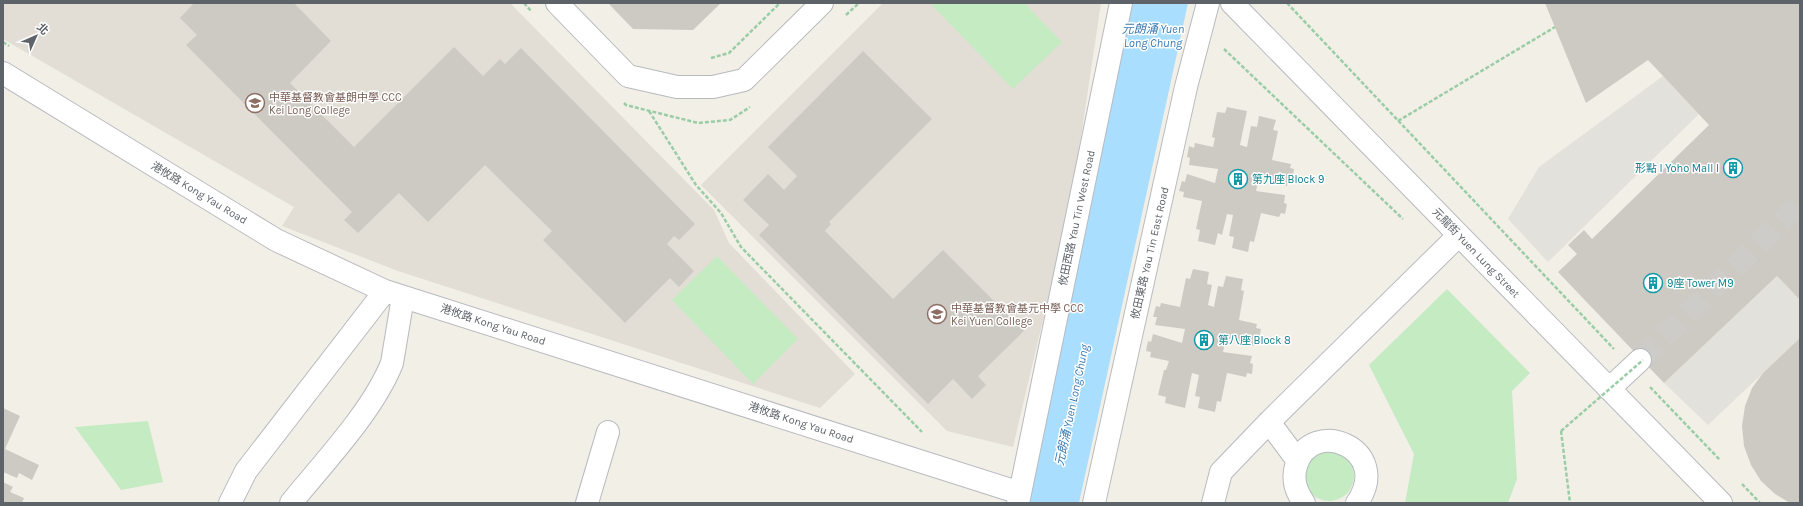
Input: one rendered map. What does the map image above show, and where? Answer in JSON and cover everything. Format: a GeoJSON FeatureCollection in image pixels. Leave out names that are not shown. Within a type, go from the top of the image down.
{"type":"FeatureCollection","features":[{"type":"Feature","properties":{"kind":"street"},"geometry":{"type":"LineString","coordinates":[[557,3],[628,76],[677,87],[713,87],[744,80],[822,3]]}},
{"type":"Feature","properties":{"kind":"street","name":"攸田西路 Yau Tin West Road"},"geometry":{"type":"LineString","coordinates":[[1019,498],[1121,3]]}},
{"type":"Feature","properties":{"kind":"street","name":"攸田東路 Yau Tin East Road"},"geometry":{"type":"LineString","coordinates":[[1094,503],[1186,87],[1208,3]]}},
{"type":"Feature","properties":{"kind":"street","name":"元龍街 Yuen Lung Street"},"geometry":{"type":"LineString","coordinates":[[1232,3],[1721,503]]}},
{"type":"Feature","properties":{"kind":"street","name":"港攸路 Kong Yau Road"},"geometry":{"type":"LineString","coordinates":[[3,73],[276,240],[394,294],[1019,498]]}},
{"type":"Feature","properties":{"kind":"street"},"geometry":{"type":"LineString","coordinates":[[1212,503],[1221,472],[1269,422],[1459,235]]}},
{"type":"Feature","properties":{"kind":"street"},"geometry":{"type":"LineString","coordinates":[[230,503],[246,471],[394,294]]}},
{"type":"Feature","properties":{"kind":"street"},"geometry":{"type":"LineString","coordinates":[[291,503],[369,405],[388,372],[392,363],[394,294]]}},
{"type":"Feature","properties":{"kind":"street"},"geometry":{"type":"LineString","coordinates":[[1609,389],[1638,365]]}},
{"type":"Feature","properties":{"kind":"street"},"geometry":{"type":"LineString","coordinates":[[1269,422],[1298,461]]}},
{"type":"Feature","properties":{"kind":"street"},"geometry":{"type":"LineString","coordinates":[[587,503],[608,432]]}},
{"type":"Feature","properties":{"kind":"street"},"geometry":{"type":"LineString","coordinates":[[1304,503],[1294,484],[1294,472],[1298,461],[1305,451],[1315,444],[1327,441],[1340,442],[1352,447],[1361,456],[1366,468],[1367,481],[1364,493],[1357,503]]}},
{"type":"Feature","properties":{"kind":"path"},"geometry":{"type":"LineString","coordinates":[[709,58],[729,53],[780,3]]}},
{"type":"Feature","properties":{"kind":"path"},"geometry":{"type":"LineString","coordinates":[[1287,3],[1398,120],[1638,365],[1561,431],[1570,503]]}},
{"type":"Feature","properties":{"kind":"path"},"geometry":{"type":"LineString","coordinates":[[1398,120],[1555,27]]}},
{"type":"Feature","properties":{"kind":"path"},"geometry":{"type":"LineString","coordinates":[[649,111],[696,185],[721,213],[741,247],[927,438]]}},
{"type":"Feature","properties":{"kind":"path"},"geometry":{"type":"LineString","coordinates":[[1648,384],[1723,463]]}},
{"type":"Feature","properties":{"kind":"path"},"geometry":{"type":"LineString","coordinates":[[1739,480],[1760,503]]}},
{"type":"Feature","properties":{"kind":"shaded area"},"geometry":{"type":"Polygon","coordinates":[[[3,3],[510,3],[714,210],[729,243],[855,374],[820,408],[398,271],[282,226],[294,207],[3,39],[3,3]]]}},
{"type":"Feature","properties":{"kind":"shaded area","name":"中華基督教會基元中學 CCC Kei Yuen College"},"geometry":{"type":"Polygon","coordinates":[[[883,3],[1101,3],[1072,197],[1013,447],[947,431],[701,185],[883,3]]]}},
{"type":"Feature","properties":{"kind":"shaded area"},"geometry":{"type":"Polygon","coordinates":[[[1663,76],[1699,114],[1548,262],[1508,219],[1539,167],[1663,76]]]}},
{"type":"Feature","properties":{"kind":"shaded area"},"geometry":{"type":"Polygon","coordinates":[[[1777,276],[1800,300],[1800,338],[1708,425],[1664,383],[1777,276]]]}},
{"type":"Feature","properties":{"kind":"green space"},"geometry":{"type":"Polygon","coordinates":[[[930,3],[1024,3],[1062,42],[1013,89],[930,3]]]}},
{"type":"Feature","properties":{"kind":"green space"},"geometry":{"type":"Polygon","coordinates":[[[717,256],[798,339],[753,384],[672,300],[717,256]]]}},
{"type":"Feature","properties":{"kind":"green space"},"geometry":{"type":"Polygon","coordinates":[[[1447,289],[1530,373],[1512,391],[1517,479],[1508,503],[1405,503],[1414,454],[1369,365],[1447,289]]]}},
{"type":"Feature","properties":{"kind":"green space"},"geometry":{"type":"Polygon","coordinates":[[[148,421],[163,482],[121,490],[75,427],[148,421]]]}},
{"type":"Feature","properties":{"kind":"green space"},"geometry":{"type":"Polygon","coordinates":[[[1329,451],[1338,453],[1349,462],[1354,476],[1352,485],[1343,496],[1329,501],[1320,499],[1309,490],[1304,476],[1306,467],[1315,456],[1329,451]]]}},
{"type":"Feature","properties":{"kind":"water","name":"元朗涌 Yuen Long Chung"},"geometry":{"type":"Polygon","coordinates":[[[1133,3],[1188,3],[1079,503],[1023,503],[1133,3]]]}},
{"type":"Feature","properties":{"kind":"building"},"geometry":{"type":"Polygon","coordinates":[[[192,3],[294,3],[331,41],[290,83],[354,147],[454,47],[483,76],[500,59],[505,64],[521,48],[695,224],[679,240],[674,236],[667,244],[694,271],[679,287],[670,278],[625,323],[543,240],[552,231],[485,165],[428,222],[399,193],[358,233],[344,220],[352,212],[186,45],[197,35],[180,18],[193,4],[192,3]]]}},
{"type":"Feature","properties":{"kind":"building"},"geometry":{"type":"Polygon","coordinates":[[[608,3],[721,3],[693,30],[633,29],[608,3]]]}},
{"type":"Feature","properties":{"kind":"building","name":"形點 I Yoho Mall I"},"geometry":{"type":"Polygon","coordinates":[[[1545,3],[1800,3],[1800,300],[1777,276],[1664,383],[1558,272],[1577,254],[1568,245],[1584,230],[1592,239],[1709,125],[1648,60],[1586,103],[1545,3]]]}},
{"type":"Feature","properties":{"kind":"building"},"geometry":{"type":"Polygon","coordinates":[[[863,51],[932,119],[829,222],[831,224],[825,231],[893,299],[943,250],[1024,331],[978,376],[986,385],[972,399],[953,379],[928,404],[759,235],[769,225],[743,200],[768,174],[784,190],[797,176],[768,147],[863,51]]]}},
{"type":"Feature","properties":{"kind":"building","name":"第九座 Block 9"},"geometry":{"type":"Polygon","coordinates":[[[1227,107],[1247,111],[1240,145],[1247,147],[1251,126],[1257,127],[1259,116],[1276,120],[1273,130],[1278,131],[1272,160],[1291,164],[1290,168],[1294,169],[1292,179],[1289,178],[1287,186],[1259,178],[1256,191],[1285,195],[1284,203],[1287,204],[1285,214],[1281,213],[1279,217],[1261,213],[1254,242],[1250,241],[1248,252],[1232,248],[1234,237],[1229,236],[1233,215],[1227,214],[1222,235],[1218,233],[1215,245],[1198,241],[1200,230],[1196,229],[1202,201],[1183,197],[1184,192],[1179,191],[1182,181],[1185,182],[1187,174],[1215,183],[1218,169],[1189,165],[1190,158],[1187,157],[1189,146],[1194,148],[1195,143],[1213,147],[1215,138],[1212,137],[1217,112],[1225,113],[1227,107]]]}},
{"type":"Feature","properties":{"kind":"building","name":"第八座 Block 8"},"geometry":{"type":"Polygon","coordinates":[[[1193,269],[1209,272],[1207,284],[1212,285],[1208,305],[1214,307],[1218,286],[1223,287],[1226,276],[1243,279],[1241,290],[1244,291],[1239,320],[1257,324],[1256,328],[1261,329],[1259,339],[1255,339],[1254,346],[1226,338],[1223,352],[1252,356],[1250,363],[1253,364],[1252,374],[1247,373],[1246,377],[1227,373],[1221,402],[1217,401],[1215,412],[1198,408],[1200,397],[1195,396],[1199,375],[1192,373],[1185,408],[1165,403],[1166,397],[1158,395],[1164,370],[1166,370],[1169,361],[1150,357],[1151,352],[1146,351],[1148,341],[1151,342],[1153,334],[1182,343],[1185,329],[1155,325],[1157,317],[1153,317],[1156,306],[1160,307],[1161,303],[1180,307],[1186,278],[1190,279],[1193,269]]]}},
{"type":"Feature","properties":{"kind":"building"},"geometry":{"type":"Polygon","coordinates":[[[1800,338],[1800,503],[1790,503],[1775,494],[1761,481],[1751,465],[1744,446],[1742,426],[1745,406],[1752,388],[1763,373],[1800,338]]]}},
{"type":"Feature","properties":{"kind":"building"},"geometry":{"type":"Polygon","coordinates":[[[3,408],[20,416],[5,449],[39,465],[32,480],[19,473],[17,478],[3,472],[3,408]]]}},
{"type":"Feature","properties":{"kind":"building"},"geometry":{"type":"Polygon","coordinates":[[[3,482],[13,487],[10,492],[24,498],[22,503],[3,503],[3,482]]]}},
{"type":"Feature","properties":{"kind":"tunnel"},"geometry":{"type":"LineString","coordinates":[[1640,360],[1800,203]]}},
{"type":"Feature","properties":{"kind":"place","name":"中華基督教會基朗中學 CCC Kei Long College"},"geometry":{"type":"Point","coordinates":[255,103]}},
{"type":"Feature","properties":{"kind":"place","name":"形點 I Yoho Mall I"},"geometry":{"type":"Point","coordinates":[1733,168]}},
{"type":"Feature","properties":{"kind":"place","name":"第九座 Block 9"},"geometry":{"type":"Point","coordinates":[1238,179]}},
{"type":"Feature","properties":{"kind":"place","name":"9座 Tower M9"},"geometry":{"type":"Point","coordinates":[1653,283]}},
{"type":"Feature","properties":{"kind":"place","name":"中華基督教會基元中學 CCC Kei Yuen College"},"geometry":{"type":"Point","coordinates":[937,314]}},
{"type":"Feature","properties":{"kind":"place","name":"第八座 Block 8"},"geometry":{"type":"Point","coordinates":[1204,340]}}]}
